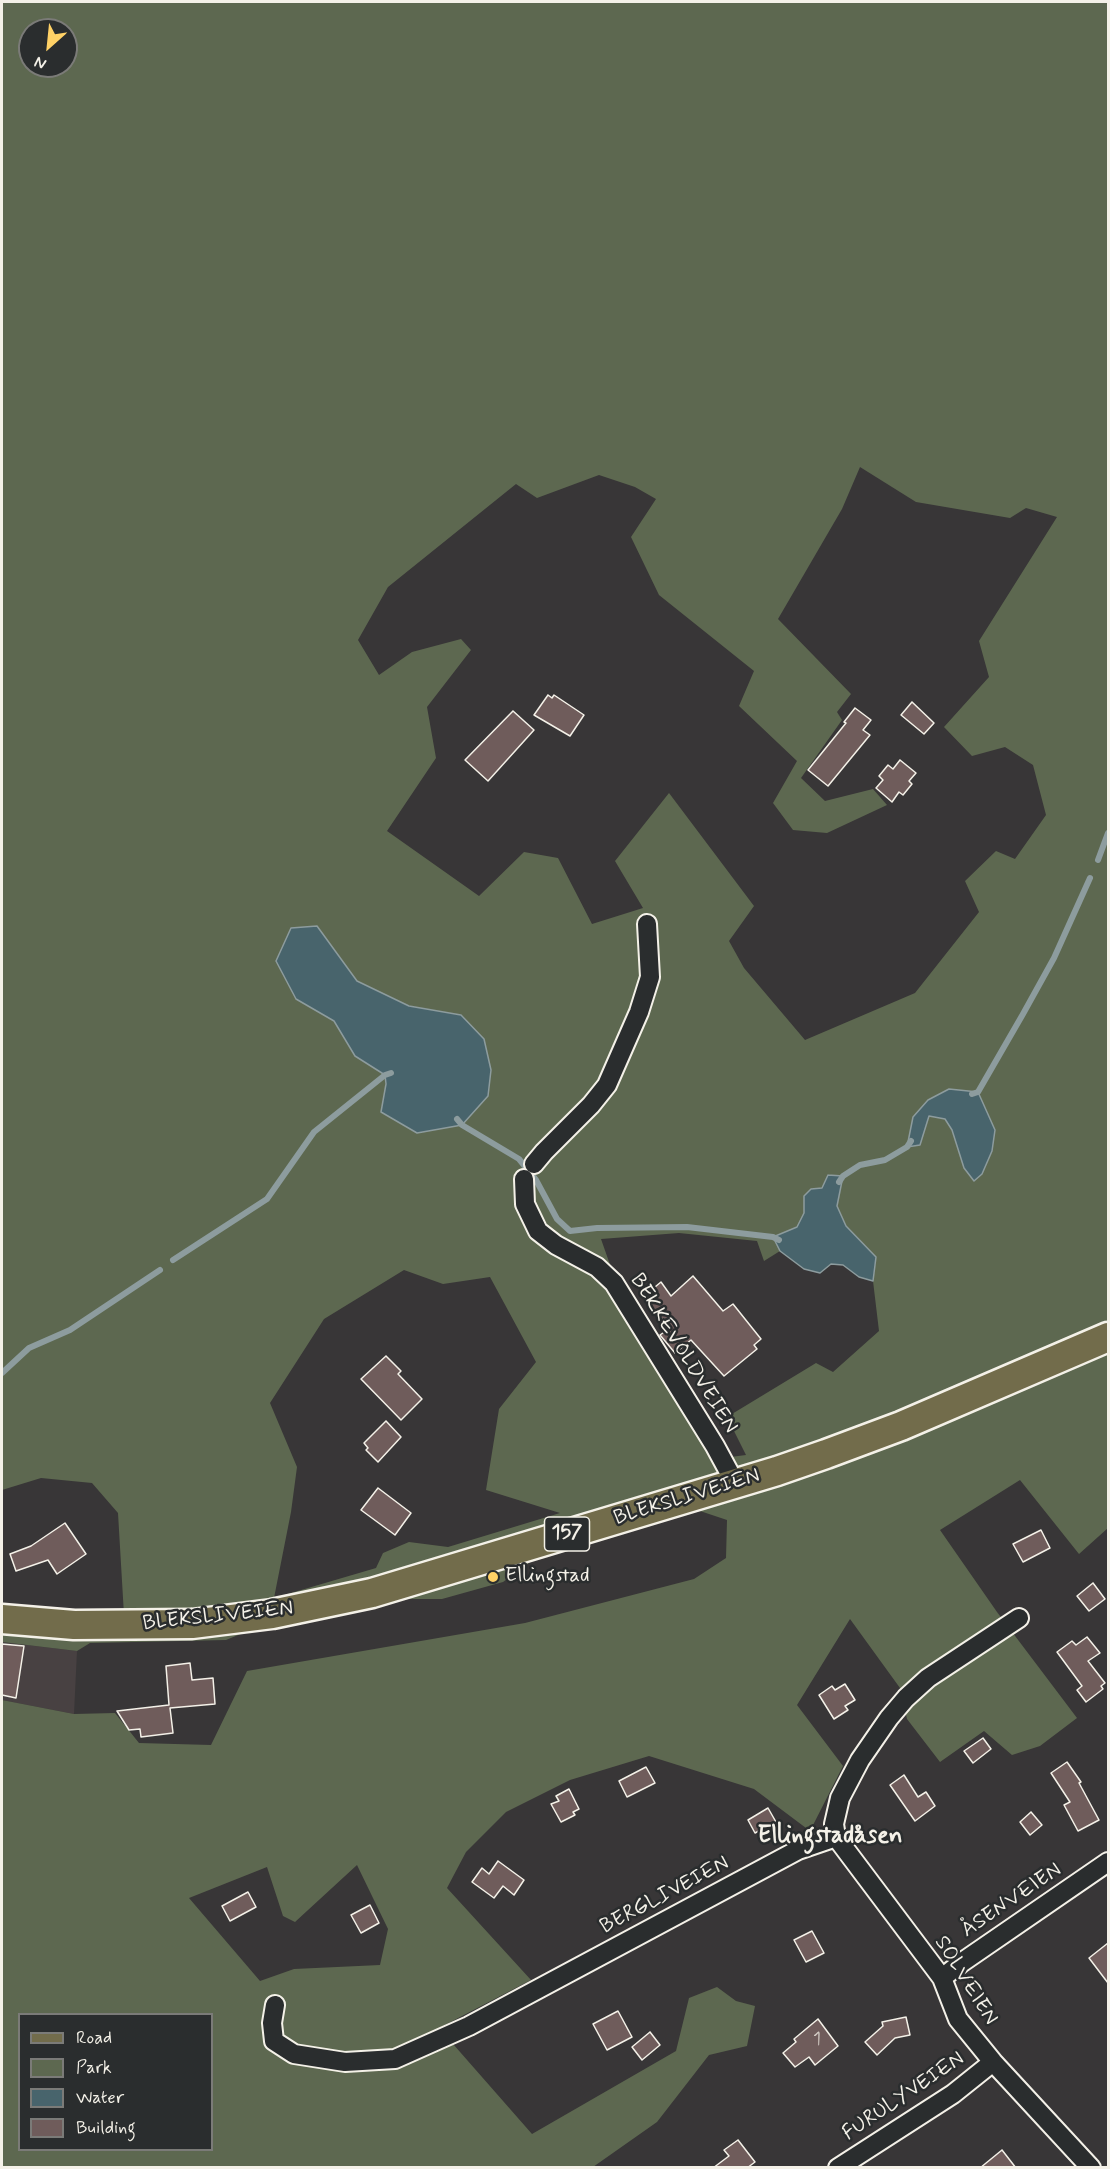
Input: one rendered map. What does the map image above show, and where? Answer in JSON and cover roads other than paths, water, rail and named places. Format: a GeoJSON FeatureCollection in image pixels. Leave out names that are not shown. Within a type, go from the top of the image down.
{"type":"FeatureCollection","features":[{"type":"Feature","properties":{"kind":"main road","name":"BLEKSLIVEIEN"},"geometry":{"type":"LineString","coordinates":[[2,1619],[74,1625],[192,1624],[272,1614],[372,1593],[826,1454],[901,1426],[1108,1337]]}},
{"type":"Feature","properties":{"kind":"street","name":"BEKKEVOLDVEIEN"},"geometry":{"type":"LineString","coordinates":[[647,924],[650,977],[639,1012],[607,1085],[529,1171],[525,1204],[538,1231],[556,1245],[597,1267],[614,1283],[715,1446],[735,1483]]}},
{"type":"Feature","properties":{"kind":"street"},"geometry":{"type":"LineString","coordinates":[[836,1837],[834,1824],[840,1798],[860,1760],[889,1718],[928,1678],[1018,1618]]}},
{"type":"Feature","properties":{"kind":"street","name":"SOLVEIEN"},"geometry":{"type":"LineString","coordinates":[[836,1837],[942,1978],[958,2019],[993,2062],[1091,2168]]}},
{"type":"Feature","properties":{"kind":"street","name":"BERGLIVEIEN"},"geometry":{"type":"LineString","coordinates":[[274,2005],[272,2023],[274,2041],[294,2054],[345,2062],[395,2059],[469,2026],[798,1850],[836,1837]]}},
{"type":"Feature","properties":{"kind":"street","name":"ÅSENVEIEN"},"geometry":{"type":"LineString","coordinates":[[942,1978],[1108,1862]]}},
{"type":"Feature","properties":{"kind":"street","name":"FURULYVEIEN"},"geometry":{"type":"LineString","coordinates":[[838,2168],[953,2094],[993,2062]]}},
{"type":"Feature","properties":{"kind":"water"},"geometry":{"type":"Polygon","coordinates":[[[317,926],[357,981],[409,1006],[461,1015],[484,1039],[491,1070],[488,1096],[462,1125],[417,1133],[381,1112],[386,1084],[385,1075],[355,1056],[334,1021],[296,999],[276,961],[291,928],[317,926]]]}},
{"type":"Feature","properties":{"kind":"water"},"geometry":{"type":"Polygon","coordinates":[[[949,1089],[978,1092],[995,1130],[992,1151],[982,1174],[974,1181],[964,1168],[952,1130],[945,1119],[929,1116],[920,1145],[907,1147],[913,1117],[928,1100],[949,1089]]]}},
{"type":"Feature","properties":{"kind":"water"},"geometry":{"type":"Polygon","coordinates":[[[828,1175],[843,1176],[837,1206],[846,1226],[876,1257],[873,1281],[859,1277],[843,1265],[831,1264],[820,1273],[804,1269],[780,1251],[773,1237],[797,1227],[804,1213],[804,1196],[811,1189],[822,1188],[828,1175]]]}},
{"type":"Feature","properties":{"kind":"waterway"},"geometry":{"type":"LineString","coordinates":[[1098,860],[1108,833]]}},
{"type":"Feature","properties":{"kind":"waterway"},"geometry":{"type":"LineString","coordinates":[[972,1094],[978,1092],[1054,958],[1090,878]]}},
{"type":"Feature","properties":{"kind":"waterway"},"geometry":{"type":"LineString","coordinates":[[173,1260],[267,1199],[314,1132],[385,1075],[391,1073]]}},
{"type":"Feature","properties":{"kind":"waterway"},"geometry":{"type":"LineString","coordinates":[[457,1119],[462,1125],[519,1159],[536,1180],[557,1219],[570,1231],[597,1228],[687,1227],[773,1237],[779,1240]]}},
{"type":"Feature","properties":{"kind":"waterway"},"geometry":{"type":"LineString","coordinates":[[839,1182],[843,1176],[860,1165],[885,1160],[907,1147],[911,1141]]}},
{"type":"Feature","properties":{"kind":"waterway"},"geometry":{"type":"LineString","coordinates":[[2,1373],[29,1348],[70,1330],[160,1270]]}},
{"type":"Feature","properties":{"kind":"place","name":"Ellingstad"},"geometry":{"type":"Point","coordinates":[493,1577]}},
{"type":"Feature","properties":{"kind":"district","name":"Ellingstadåsen"},"geometry":{"type":"Point","coordinates":[830,1837]}}]}
